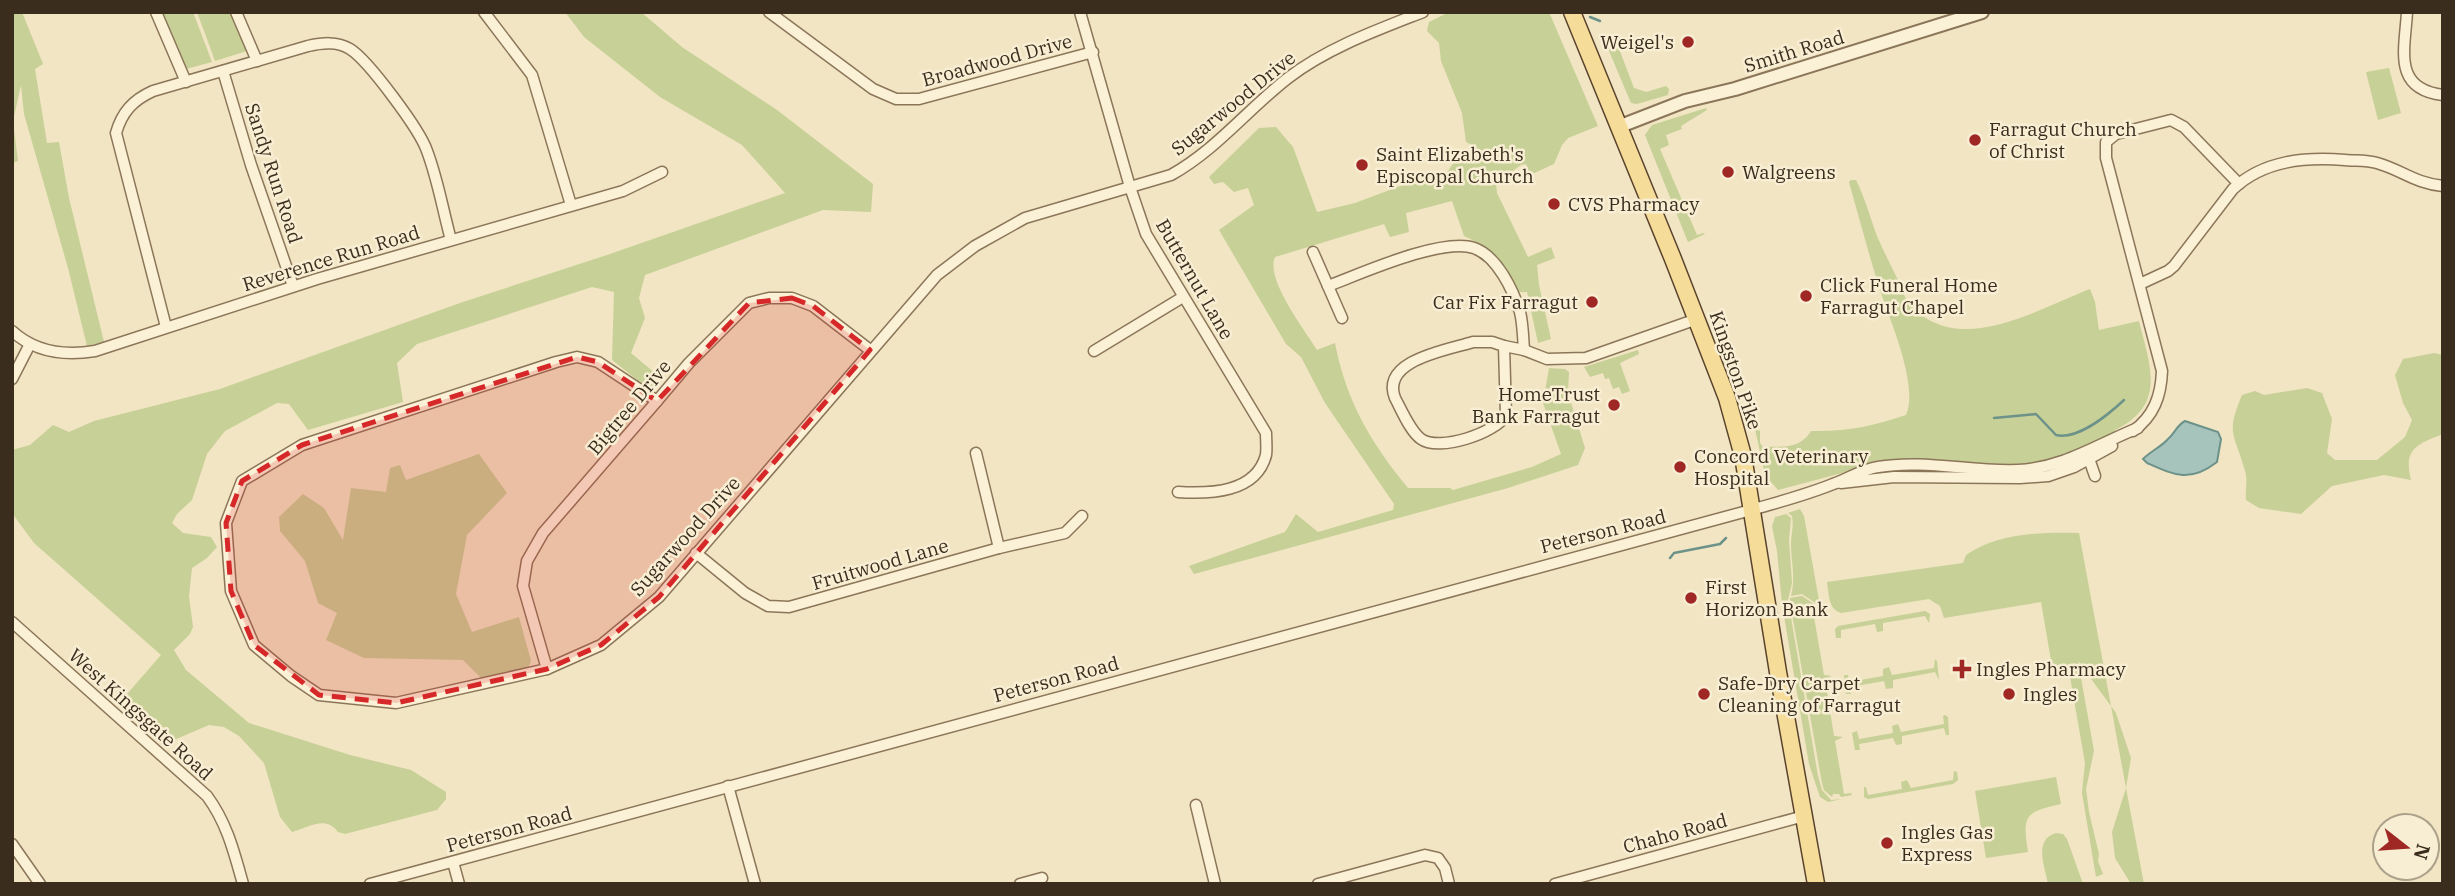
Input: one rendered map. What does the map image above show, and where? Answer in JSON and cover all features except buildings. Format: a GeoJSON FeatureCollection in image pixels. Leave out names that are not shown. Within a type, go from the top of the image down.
{"type":"FeatureCollection","features":[{"type":"Feature","properties":{"kind":"main road","name":"Kingston Pike"},"geometry":{"type":"LineString","coordinates":[[1572,12],[1727,398],[1743,456],[1816,884]]}},
{"type":"Feature","properties":{"kind":"street"},"geometry":{"type":"LineString","coordinates":[[156,12],[186,82]]}},
{"type":"Feature","properties":{"kind":"street"},"geometry":{"type":"LineString","coordinates":[[236,12],[257,61]]}},
{"type":"Feature","properties":{"kind":"street"},"geometry":{"type":"LineString","coordinates":[[484,12],[532,75],[571,205]]}},
{"type":"Feature","properties":{"kind":"street","name":"Broadwood Drive"},"geometry":{"type":"LineString","coordinates":[[769,12],[873,89],[896,99],[919,99],[1093,52]]}},
{"type":"Feature","properties":{"kind":"street","name":"Butternut Lane"},"geometry":{"type":"LineString","coordinates":[[1080,12],[1146,234],[1266,433],[1266,453],[1259,471],[1242,485],[1210,494],[1178,492]]}},
{"type":"Feature","properties":{"kind":"street","name":"Sugarwood Drive"},"geometry":{"type":"LineString","coordinates":[[657,401],[598,362],[577,357],[302,445],[242,481],[226,523],[231,591],[254,645],[319,695],[396,702],[547,669],[601,645],[659,597],[937,275],[975,246],[1025,218],[1171,174],[1193,162],[1287,79],[1321,56],[1423,12]]}},
{"type":"Feature","properties":{"kind":"street","name":"Smith Road"},"geometry":{"type":"LineString","coordinates":[[1618,127],[1685,101],[1735,89],[1982,12]]}},
{"type":"Feature","properties":{"kind":"street"},"geometry":{"type":"LineString","coordinates":[[2407,12],[2403,62],[2406,73],[2423,90],[2443,95]]}},
{"type":"Feature","properties":{"kind":"street"},"geometry":{"type":"LineString","coordinates":[[166,327],[116,133],[120,118],[141,96],[186,82],[322,43],[341,45],[360,57],[412,122],[427,150],[451,240]]}},
{"type":"Feature","properties":{"kind":"street","name":"Sandy Run Road"},"geometry":{"type":"LineString","coordinates":[[223,71],[251,165],[293,286]]}},
{"type":"Feature","properties":{"kind":"street"},"geometry":{"type":"LineString","coordinates":[[2239,184],[2185,127],[2175,121],[2116,134],[2108,139],[2106,158],[2140,284],[2174,266],[2239,184],[2245,178],[2269,167],[2301,159],[2369,162],[2378,163],[2421,183],[2443,186]]}},
{"type":"Feature","properties":{"kind":"street","name":"Reverence Run Road"},"geometry":{"type":"LineString","coordinates":[[12,331],[30,344],[52,352],[72,355],[95,351],[293,286],[623,191],[662,172]]}},
{"type":"Feature","properties":{"kind":"street"},"geometry":{"type":"LineString","coordinates":[[1328,286],[1437,248],[1463,245],[1473,247],[1483,252],[1503,274],[1521,314],[1524,350]]}},
{"type":"Feature","properties":{"kind":"street"},"geometry":{"type":"LineString","coordinates":[[1313,252],[1342,318]]}},
{"type":"Feature","properties":{"kind":"street","name":"Peterson Road"},"geometry":{"type":"LineString","coordinates":[[370,884],[1751,510],[1837,483],[1860,471],[1923,464],[1969,472],[2018,470],[2087,456],[2138,428],[2153,411],[2161,388],[2162,371],[2140,284]]}},
{"type":"Feature","properties":{"kind":"street"},"geometry":{"type":"LineString","coordinates":[[1094,351],[1183,297]]}},
{"type":"Feature","properties":{"kind":"street","name":"Bigtree Drive"},"geometry":{"type":"LineString","coordinates":[[547,669],[523,586],[527,561],[543,533],[689,363],[749,303],[769,298],[792,298],[813,306],[870,350]]}},
{"type":"Feature","properties":{"kind":"street"},"geometry":{"type":"LineString","coordinates":[[1504,346],[1507,407],[1503,420],[1493,429],[1457,441],[1429,443],[1419,439],[1392,392],[1394,377],[1402,367],[1420,359],[1473,342],[1492,342],[1547,359],[1586,358],[1697,319]]}},
{"type":"Feature","properties":{"kind":"street"},"geometry":{"type":"LineString","coordinates":[[12,379],[30,344]]}},
{"type":"Feature","properties":{"kind":"street"},"geometry":{"type":"LineString","coordinates":[[976,453],[999,548]]}},
{"type":"Feature","properties":{"kind":"street"},"geometry":{"type":"LineString","coordinates":[[2087,456],[2095,476]]}},
{"type":"Feature","properties":{"kind":"street","name":"Fruitwood Lane"},"geometry":{"type":"LineString","coordinates":[[696,553],[746,593],[768,606],[789,607],[999,548],[1065,533],[1082,516]]}},
{"type":"Feature","properties":{"kind":"street","name":"West Kingsgate Road"},"geometry":{"type":"LineString","coordinates":[[12,622],[207,796],[220,815],[229,836],[243,884]]}},
{"type":"Feature","properties":{"kind":"street"},"geometry":{"type":"LineString","coordinates":[[729,786],[755,884]]}},
{"type":"Feature","properties":{"kind":"street"},"geometry":{"type":"LineString","coordinates":[[1196,804],[1215,884]]}},
{"type":"Feature","properties":{"kind":"street","name":"Chaho Road"},"geometry":{"type":"LineString","coordinates":[[1555,884],[1804,816]]}},
{"type":"Feature","properties":{"kind":"street"},"geometry":{"type":"LineString","coordinates":[[12,844],[40,884]]}},
{"type":"Feature","properties":{"kind":"street"},"geometry":{"type":"LineString","coordinates":[[1318,884],[1425,855],[1438,858],[1445,868],[1449,884]]}},
{"type":"Feature","properties":{"kind":"street"},"geometry":{"type":"LineString","coordinates":[[453,862],[459,884]]}},
{"type":"Feature","properties":{"kind":"street"},"geometry":{"type":"LineString","coordinates":[[1020,884],[1042,878]]}},
{"type":"Feature","properties":{"kind":"highlighted area"},"geometry":{"type":"Polygon","coordinates":[[[792,298],[813,306],[870,350],[659,597],[601,645],[547,669],[396,703],[319,695],[254,645],[231,591],[226,523],[242,481],[302,445],[577,357],[598,362],[657,401],[749,303],[792,298]]]}},
{"type":"Feature","properties":{"kind":"green space"},"geometry":{"type":"Polygon","coordinates":[[[12,12],[22,12],[43,64],[35,69],[47,143],[59,142],[69,198],[104,342],[87,346],[68,268],[24,114],[21,85],[13,121],[18,161],[12,163],[12,12]]]}},
{"type":"Feature","properties":{"kind":"green space"},"geometry":{"type":"Polygon","coordinates":[[[160,12],[193,12],[212,62],[186,69],[160,12]]]}},
{"type":"Feature","properties":{"kind":"green space"},"geometry":{"type":"Polygon","coordinates":[[[197,12],[232,12],[247,51],[215,61],[197,12]]]}},
{"type":"Feature","properties":{"kind":"green space"},"geometry":{"type":"Polygon","coordinates":[[[565,12],[641,12],[682,47],[777,110],[873,184],[871,212],[823,210],[645,275],[639,298],[645,318],[631,353],[662,379],[651,391],[612,360],[614,292],[592,287],[417,344],[397,363],[403,402],[308,430],[289,404],[277,403],[225,431],[207,454],[192,500],[177,514],[172,523],[183,533],[211,537],[217,547],[192,568],[189,596],[193,627],[190,634],[174,650],[186,670],[249,723],[350,755],[411,770],[446,792],[446,799],[437,810],[345,834],[323,823],[292,832],[280,817],[264,763],[239,736],[224,727],[209,725],[174,740],[158,737],[133,717],[121,701],[161,655],[34,543],[12,513],[12,450],[30,445],[53,425],[69,432],[94,421],[220,389],[460,303],[785,193],[742,145],[660,97],[584,37],[565,12]]]}},
{"type":"Feature","properties":{"kind":"green space"},"geometry":{"type":"Polygon","coordinates":[[[1449,12],[1549,12],[1598,126],[1568,138],[1554,164],[1530,175],[1526,164],[1521,165],[1496,183],[1497,193],[1528,257],[1551,247],[1555,258],[1537,265],[1551,339],[1538,343],[1527,292],[1519,292],[1491,252],[1464,236],[1452,201],[1406,213],[1409,232],[1390,237],[1384,224],[1275,257],[1273,266],[1276,278],[1288,304],[1317,350],[1335,343],[1353,403],[1383,455],[1408,488],[1453,490],[1532,467],[1561,454],[1543,403],[1549,368],[1565,369],[1569,372],[1568,393],[1585,448],[1578,465],[1508,488],[1194,574],[1189,566],[1285,532],[1296,514],[1318,532],[1393,510],[1394,504],[1325,403],[1301,357],[1286,344],[1219,230],[1254,205],[1248,188],[1234,192],[1223,182],[1214,184],[1209,177],[1259,128],[1276,127],[1293,147],[1317,212],[1355,203],[1411,182],[1442,180],[1454,162],[1473,160],[1474,146],[1466,142],[1462,113],[1441,61],[1439,43],[1427,31],[1429,22],[1449,12]]]}},
{"type":"Feature","properties":{"kind":"green space"},"geometry":{"type":"Polygon","coordinates":[[[1616,41],[1634,88],[1646,92],[1666,86],[1669,89],[1668,95],[1637,104],[1631,103],[1609,51],[1611,43],[1616,41]]]}},
{"type":"Feature","properties":{"kind":"green space"},"geometry":{"type":"Polygon","coordinates":[[[2389,68],[2401,113],[2378,120],[2366,72],[2389,68]]]}},
{"type":"Feature","properties":{"kind":"green space"},"geometry":{"type":"Polygon","coordinates":[[[1706,108],[1707,110],[1681,126],[1682,129],[1666,135],[1669,145],[1660,149],[1697,235],[1705,234],[1688,242],[1645,135],[1652,125],[1706,108]]]}},
{"type":"Feature","properties":{"kind":"green space"},"geometry":{"type":"Polygon","coordinates":[[[1856,180],[1877,236],[1906,299],[1929,320],[1951,328],[1974,329],[1998,325],[2090,289],[2099,330],[2139,321],[2151,383],[2142,409],[2115,430],[2117,434],[2051,461],[2028,465],[1880,463],[1778,490],[1765,475],[1755,429],[1760,431],[1760,443],[1763,447],[1790,446],[1801,441],[1811,431],[1859,428],[1906,415],[1909,403],[1909,387],[1902,353],[1872,263],[1849,182],[1856,180]]]}},
{"type":"Feature","properties":{"kind":"green space"},"geometry":{"type":"Polygon","coordinates":[[[1638,350],[1639,354],[1620,363],[1630,391],[1622,394],[1619,387],[1613,389],[1609,378],[1605,379],[1603,373],[1590,377],[1584,367],[1638,350]]]}},
{"type":"Feature","properties":{"kind":"green space"},"geometry":{"type":"Polygon","coordinates":[[[2434,353],[2443,355],[2443,434],[2414,449],[2409,461],[2411,480],[2384,475],[2332,486],[2301,514],[2259,508],[2246,500],[2246,474],[2233,434],[2234,419],[2242,395],[2255,391],[2264,395],[2307,388],[2322,393],[2332,419],[2327,453],[2335,460],[2377,460],[2405,437],[2412,420],[2403,403],[2395,375],[2403,359],[2434,353]]]}},
{"type":"Feature","properties":{"kind":"green space"},"geometry":{"type":"Polygon","coordinates":[[[479,454],[507,493],[467,535],[456,594],[472,632],[519,617],[531,661],[528,668],[484,681],[463,660],[364,658],[326,640],[337,613],[318,603],[305,561],[280,531],[279,517],[303,494],[324,508],[343,540],[351,488],[386,492],[390,468],[400,465],[406,480],[479,454]]]}},
{"type":"Feature","properties":{"kind":"green space"},"geometry":{"type":"Polygon","coordinates":[[[1800,509],[1804,516],[1820,606],[1802,594],[1791,596],[1793,523],[1792,516],[1788,513],[1800,509]]]}},
{"type":"Feature","properties":{"kind":"green space"},"geometry":{"type":"Polygon","coordinates":[[[1786,514],[1791,518],[1789,540],[1792,583],[1788,600],[1818,776],[1822,790],[1831,800],[1842,799],[1828,802],[1820,797],[1809,764],[1782,604],[1772,526],[1775,517],[1786,514]]]}},
{"type":"Feature","properties":{"kind":"green space"},"geometry":{"type":"Polygon","coordinates":[[[2079,533],[2111,706],[2078,661],[2094,751],[2086,789],[2099,854],[2098,861],[2103,874],[2096,877],[2082,793],[2085,763],[2069,671],[2053,672],[2041,602],[1944,618],[1940,606],[1929,599],[1841,613],[1831,605],[1827,582],[1963,563],[1966,555],[1978,548],[2020,535],[2079,533]]]}},
{"type":"Feature","properties":{"kind":"green space"},"geometry":{"type":"Polygon","coordinates":[[[1802,596],[1820,608],[1822,616],[1814,617],[1824,675],[1832,676],[1825,679],[1834,736],[1843,737],[1835,741],[1844,794],[1852,795],[1841,797],[1839,794],[1833,794],[1832,797],[1824,790],[1822,783],[1791,608],[1790,598],[1802,596]]]}},
{"type":"Feature","properties":{"kind":"green space"},"geometry":{"type":"Polygon","coordinates":[[[1925,611],[1930,614],[1929,623],[1925,616],[1883,623],[1883,631],[1877,632],[1875,624],[1841,630],[1841,638],[1836,638],[1835,629],[1838,626],[1925,611]]]}},
{"type":"Feature","properties":{"kind":"green space"},"geometry":{"type":"Polygon","coordinates":[[[1935,659],[1939,680],[1935,672],[1893,680],[1893,688],[1886,689],[1884,681],[1850,687],[1851,694],[1846,694],[1844,675],[1848,675],[1849,682],[1883,676],[1883,669],[1889,667],[1892,675],[1934,668],[1935,659]]]}},
{"type":"Feature","properties":{"kind":"green space"},"geometry":{"type":"Polygon","coordinates":[[[2111,706],[2116,713],[2131,758],[2126,788],[2111,706]]]}},
{"type":"Feature","properties":{"kind":"green space"},"geometry":{"type":"Polygon","coordinates":[[[1945,715],[1948,717],[1949,735],[1946,735],[1944,728],[1902,736],[1902,744],[1896,745],[1893,738],[1859,744],[1860,750],[1855,750],[1852,733],[1857,731],[1859,739],[1893,733],[1892,726],[1898,724],[1901,732],[1944,724],[1945,715]]]}},
{"type":"Feature","properties":{"kind":"green space"},"geometry":{"type":"Polygon","coordinates":[[[1954,771],[1957,772],[1958,780],[1953,784],[1868,799],[1864,797],[1864,787],[1868,795],[1902,789],[1901,782],[1907,780],[1911,788],[1953,780],[1954,771]]]}},
{"type":"Feature","properties":{"kind":"green space"},"geometry":{"type":"Polygon","coordinates":[[[2056,777],[2061,804],[2040,810],[2029,817],[2026,823],[2028,852],[1986,858],[1975,791],[2056,777]]]}},
{"type":"Feature","properties":{"kind":"green space"},"geometry":{"type":"Polygon","coordinates":[[[2126,788],[2144,884],[2131,884],[2115,858],[2112,832],[2126,788]]]}},
{"type":"Feature","properties":{"kind":"green space"},"geometry":{"type":"Polygon","coordinates":[[[2063,834],[2067,839],[2083,884],[2048,884],[2043,847],[2049,836],[2063,834]]]}},
{"type":"Feature","properties":{"kind":"water"},"geometry":{"type":"Polygon","coordinates":[[[2185,421],[2218,432],[2221,439],[2217,462],[2198,473],[2182,475],[2166,471],[2143,459],[2165,442],[2185,421]]]}},
{"type":"Feature","properties":{"kind":"waterway"},"geometry":{"type":"LineString","coordinates":[[1590,17],[1600,21]]}},
{"type":"Feature","properties":{"kind":"waterway"},"geometry":{"type":"LineString","coordinates":[[1994,418],[2036,414],[2056,435],[2065,436],[2093,425],[2124,400]]}},
{"type":"Feature","properties":{"kind":"waterway"},"geometry":{"type":"LineString","coordinates":[[1670,558],[1674,553],[1720,544],[1726,538]]}},
{"type":"Feature","properties":{"kind":"place","name":"Weigel's"},"geometry":{"type":"Point","coordinates":[1688,42]}},
{"type":"Feature","properties":{"kind":"place","name":"Farragut Church of Christ"},"geometry":{"type":"Point","coordinates":[1975,140]}},
{"type":"Feature","properties":{"kind":"place","name":"Saint Elizabeth's Episcopal Church"},"geometry":{"type":"Point","coordinates":[1362,165]}},
{"type":"Feature","properties":{"kind":"place","name":"Walgreens"},"geometry":{"type":"Point","coordinates":[1728,172]}},
{"type":"Feature","properties":{"kind":"place","name":"CVS Pharmacy"},"geometry":{"type":"Point","coordinates":[1554,204]}},
{"type":"Feature","properties":{"kind":"place","name":"Click Funeral Home Farragut Chapel"},"geometry":{"type":"Point","coordinates":[1806,296]}},
{"type":"Feature","properties":{"kind":"place","name":"Car Fix Farragut"},"geometry":{"type":"Point","coordinates":[1592,302]}},
{"type":"Feature","properties":{"kind":"place","name":"HomeTrust Bank Farragut"},"geometry":{"type":"Point","coordinates":[1614,405]}},
{"type":"Feature","properties":{"kind":"place","name":"Concord Veterinary Hospital"},"geometry":{"type":"Point","coordinates":[1680,467]}},
{"type":"Feature","properties":{"kind":"place","name":"First Horizon Bank"},"geometry":{"type":"Point","coordinates":[1691,598]}},
{"type":"Feature","properties":{"kind":"place","name":"Ingles Pharmacy"},"geometry":{"type":"Point","coordinates":[1962,669]}},
{"type":"Feature","properties":{"kind":"place","name":"Safe-Dry Carpet Cleaning of Farragut"},"geometry":{"type":"Point","coordinates":[1704,694]}},
{"type":"Feature","properties":{"kind":"place","name":"Ingles"},"geometry":{"type":"Point","coordinates":[2009,694]}},
{"type":"Feature","properties":{"kind":"place","name":"Ingles Gas Express"},"geometry":{"type":"Point","coordinates":[1887,843]}}]}
